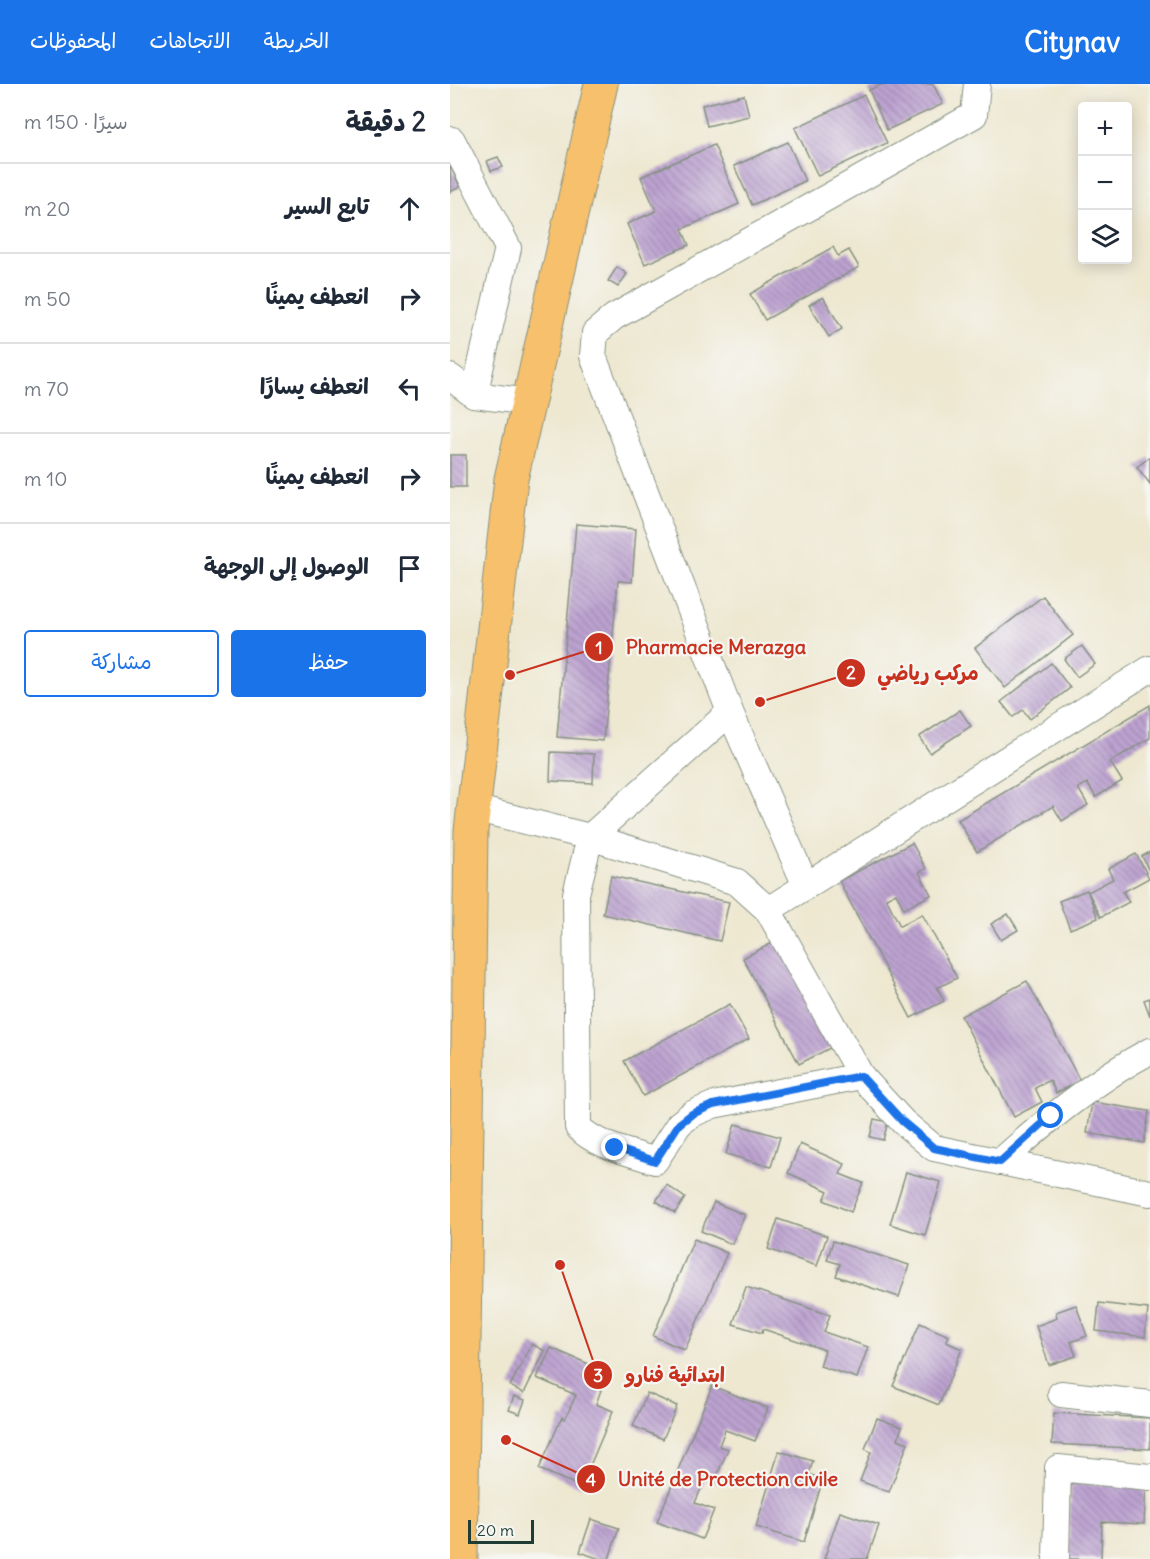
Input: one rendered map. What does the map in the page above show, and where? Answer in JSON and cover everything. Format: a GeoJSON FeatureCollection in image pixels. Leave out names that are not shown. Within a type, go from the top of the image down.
{"type":"FeatureCollection","features":[{"type":"Feature","properties":{"kind":"main road"},"geometry":{"type":"LineString","coordinates":[[461,1559],[471,831],[511,479],[602,84]]}},
{"type":"Feature","properties":{"kind":"street"},"geometry":{"type":"LineString","coordinates":[[806,886],[730,712],[593,356],[595,333],[615,318],[974,115],[977,84]]}},
{"type":"Feature","properties":{"kind":"street"},"geometry":{"type":"LineString","coordinates":[[452,140],[508,248],[474,395]]}},
{"type":"Feature","properties":{"kind":"street"},"geometry":{"type":"LineString","coordinates":[[450,377],[474,395],[529,402]]}},
{"type":"Feature","properties":{"kind":"street"},"geometry":{"type":"LineString","coordinates":[[768,910],[1150,669]]}},
{"type":"Feature","properties":{"kind":"street"},"geometry":{"type":"LineString","coordinates":[[730,712],[590,837],[576,894],[578,1127],[585,1134],[615,1148],[655,1161],[679,1124],[692,1114],[713,1105],[861,1076]]}},
{"type":"Feature","properties":{"kind":"street"},"geometry":{"type":"LineString","coordinates":[[474,808],[590,837],[737,882],[768,910],[861,1076],[903,1122],[934,1148],[1150,1193]]}},
{"type":"Feature","properties":{"kind":"street"},"geometry":{"type":"LineString","coordinates":[[1000,1162],[1051,1116],[1133,1060],[1150,1051]]}},
{"type":"Feature","properties":{"kind":"street"},"geometry":{"type":"LineString","coordinates":[[1061,1394],[1150,1404]]}},
{"type":"Feature","properties":{"kind":"street"},"geometry":{"type":"LineString","coordinates":[[1056,1559],[1058,1468],[1150,1477]]}},
{"type":"Feature","properties":{"kind":"building"},"geometry":{"type":"Polygon","coordinates":[[[883,84],[933,84],[943,104],[887,130],[869,90],[883,84]]]}},
{"type":"Feature","properties":{"kind":"building"},"geometry":{"type":"Polygon","coordinates":[[[744,95],[749,116],[707,126],[702,105],[744,95]]]}},
{"type":"Feature","properties":{"kind":"building"},"geometry":{"type":"Polygon","coordinates":[[[864,95],[887,143],[818,176],[795,128],[864,95]]]}},
{"type":"Feature","properties":{"kind":"building"},"geometry":{"type":"Polygon","coordinates":[[[788,142],[805,181],[752,205],[734,166],[788,142]]]}},
{"type":"Feature","properties":{"kind":"building"},"geometry":{"type":"Polygon","coordinates":[[[714,145],[739,204],[682,229],[689,245],[645,264],[627,224],[656,211],[641,177],[714,145]]]}},
{"type":"Feature","properties":{"kind":"building"},"geometry":{"type":"Polygon","coordinates":[[[498,157],[503,167],[491,171],[487,161],[498,157]]]}},
{"type":"Feature","properties":{"kind":"building"},"geometry":{"type":"Polygon","coordinates":[[[450,165],[460,187],[450,192],[450,165]]]}},
{"type":"Feature","properties":{"kind":"building"},"geometry":{"type":"Polygon","coordinates":[[[833,247],[838,256],[849,250],[859,267],[765,320],[750,294],[833,247]]]}},
{"type":"Feature","properties":{"kind":"building"},"geometry":{"type":"Polygon","coordinates":[[[617,267],[627,274],[618,287],[608,281],[617,267]]]}},
{"type":"Feature","properties":{"kind":"building"},"geometry":{"type":"Polygon","coordinates":[[[823,297],[842,329],[829,337],[809,305],[823,297]]]}},
{"type":"Feature","properties":{"kind":"building"},"geometry":{"type":"Polygon","coordinates":[[[450,455],[466,455],[466,487],[450,487],[450,455]]]}},
{"type":"Feature","properties":{"kind":"building"},"geometry":{"type":"Polygon","coordinates":[[[1150,457],[1150,484],[1137,467],[1150,457]]]}},
{"type":"Feature","properties":{"kind":"building"},"geometry":{"type":"Polygon","coordinates":[[[576,524],[636,529],[632,582],[618,581],[603,741],[557,737],[576,524]]]}},
{"type":"Feature","properties":{"kind":"building"},"geometry":{"type":"Polygon","coordinates":[[[1043,596],[1073,635],[1005,688],[975,648],[1043,596]]]}},
{"type":"Feature","properties":{"kind":"building"},"geometry":{"type":"Polygon","coordinates":[[[1082,646],[1095,664],[1077,677],[1064,659],[1082,646]]]}},
{"type":"Feature","properties":{"kind":"building"},"geometry":{"type":"Polygon","coordinates":[[[1051,663],[1070,688],[1030,719],[1023,710],[1013,717],[1001,702],[1051,663]]]}},
{"type":"Feature","properties":{"kind":"building"},"geometry":{"type":"Polygon","coordinates":[[[1150,705],[1150,738],[1110,762],[1122,781],[1096,797],[1087,783],[1078,788],[1088,805],[1062,821],[1053,806],[977,852],[958,820],[1150,705]]]}},
{"type":"Feature","properties":{"kind":"building"},"geometry":{"type":"Polygon","coordinates":[[[960,710],[971,726],[930,753],[919,737],[960,710]]]}},
{"type":"Feature","properties":{"kind":"building"},"geometry":{"type":"Polygon","coordinates":[[[551,752],[594,754],[593,783],[550,781],[551,752]]]}},
{"type":"Feature","properties":{"kind":"building"},"geometry":{"type":"Polygon","coordinates":[[[912,843],[926,869],[919,872],[931,895],[904,909],[896,893],[886,898],[900,926],[922,914],[957,978],[937,988],[944,1001],[911,1018],[839,881],[912,843]]]}},
{"type":"Feature","properties":{"kind":"building"},"geometry":{"type":"Polygon","coordinates":[[[1150,852],[1150,873],[1142,856],[1150,852]]]}},
{"type":"Feature","properties":{"kind":"building"},"geometry":{"type":"Polygon","coordinates":[[[1136,854],[1149,878],[1123,892],[1129,902],[1101,917],[1088,892],[1113,879],[1108,869],[1136,854]]]}},
{"type":"Feature","properties":{"kind":"building"},"geometry":{"type":"Polygon","coordinates":[[[611,876],[729,902],[720,941],[603,914],[611,876]]]}},
{"type":"Feature","properties":{"kind":"building"},"geometry":{"type":"Polygon","coordinates":[[[1087,890],[1098,918],[1070,929],[1059,901],[1087,890]]]}},
{"type":"Feature","properties":{"kind":"building"},"geometry":{"type":"Polygon","coordinates":[[[1008,914],[1018,930],[1001,940],[991,924],[1008,914]]]}},
{"type":"Feature","properties":{"kind":"building"},"geometry":{"type":"Polygon","coordinates":[[[778,940],[834,1046],[799,1064],[743,958],[778,940]]]}},
{"type":"Feature","properties":{"kind":"building"},"geometry":{"type":"Polygon","coordinates":[[[1027,981],[1080,1081],[1056,1093],[1050,1080],[1035,1088],[1042,1102],[1014,1117],[961,1016],[1027,981]]]}},
{"type":"Feature","properties":{"kind":"building"},"geometry":{"type":"Polygon","coordinates":[[[1150,998],[1150,1016],[1144,1000],[1150,998]]]}},
{"type":"Feature","properties":{"kind":"building"},"geometry":{"type":"Polygon","coordinates":[[[730,1004],[749,1039],[643,1096],[624,1061],[730,1004]]]}},
{"type":"Feature","properties":{"kind":"building"},"geometry":{"type":"Polygon","coordinates":[[[1092,1102],[1149,1111],[1144,1143],[1087,1133],[1092,1102]]]}},
{"type":"Feature","properties":{"kind":"building"},"geometry":{"type":"Polygon","coordinates":[[[874,1119],[888,1122],[883,1140],[870,1137],[874,1119]]]}},
{"type":"Feature","properties":{"kind":"building"},"geometry":{"type":"Polygon","coordinates":[[[735,1124],[780,1137],[771,1167],[726,1154],[735,1124]]]}},
{"type":"Feature","properties":{"kind":"building"},"geometry":{"type":"Polygon","coordinates":[[[800,1144],[845,1164],[840,1174],[863,1183],[851,1212],[824,1200],[828,1191],[788,1173],[800,1144]]]}},
{"type":"Feature","properties":{"kind":"building"},"geometry":{"type":"Polygon","coordinates":[[[906,1172],[941,1182],[925,1235],[890,1224],[906,1172]]]}},
{"type":"Feature","properties":{"kind":"building"},"geometry":{"type":"Polygon","coordinates":[[[667,1185],[685,1198],[675,1213],[656,1201],[667,1185]]]}},
{"type":"Feature","properties":{"kind":"building"},"geometry":{"type":"Polygon","coordinates":[[[714,1202],[745,1215],[732,1244],[701,1231],[714,1202]]]}},
{"type":"Feature","properties":{"kind":"building"},"geometry":{"type":"Polygon","coordinates":[[[778,1219],[827,1236],[817,1266],[768,1249],[778,1219]]]}},
{"type":"Feature","properties":{"kind":"building"},"geometry":{"type":"Polygon","coordinates":[[[694,1239],[727,1253],[685,1350],[653,1336],[694,1239]]]}},
{"type":"Feature","properties":{"kind":"building"},"geometry":{"type":"Polygon","coordinates":[[[833,1241],[909,1265],[899,1297],[836,1276],[840,1264],[827,1260],[833,1241]]]}},
{"type":"Feature","properties":{"kind":"building"},"geometry":{"type":"Polygon","coordinates":[[[746,1287],[830,1315],[824,1332],[868,1347],[857,1378],[820,1366],[825,1350],[763,1329],[762,1333],[733,1324],[746,1287]]]}},
{"type":"Feature","properties":{"kind":"building"},"geometry":{"type":"Polygon","coordinates":[[[1099,1303],[1148,1309],[1145,1337],[1096,1331],[1099,1303]]]}},
{"type":"Feature","properties":{"kind":"building"},"geometry":{"type":"Polygon","coordinates":[[[1076,1305],[1087,1336],[1071,1342],[1076,1356],[1049,1365],[1036,1326],[1057,1318],[1056,1312],[1076,1305]]]}},
{"type":"Feature","properties":{"kind":"building"},"geometry":{"type":"Polygon","coordinates":[[[920,1323],[949,1336],[946,1342],[962,1349],[939,1405],[893,1386],[920,1323]]]}},
{"type":"Feature","properties":{"kind":"building"},"geometry":{"type":"Polygon","coordinates":[[[532,1344],[545,1351],[524,1393],[510,1386],[532,1344]]]}},
{"type":"Feature","properties":{"kind":"building"},"geometry":{"type":"Polygon","coordinates":[[[551,1348],[598,1368],[590,1386],[601,1390],[596,1404],[613,1411],[581,1487],[539,1469],[562,1417],[565,1419],[576,1395],[537,1378],[551,1348]]]}},
{"type":"Feature","properties":{"kind":"building"},"geometry":{"type":"Polygon","coordinates":[[[712,1386],[768,1408],[755,1441],[725,1430],[719,1446],[728,1449],[714,1483],[705,1479],[695,1503],[714,1510],[702,1539],[657,1522],[712,1386]]]}},
{"type":"Feature","properties":{"kind":"building"},"geometry":{"type":"Polygon","coordinates":[[[647,1393],[677,1406],[663,1439],[633,1426],[647,1393]]]}},
{"type":"Feature","properties":{"kind":"building"},"geometry":{"type":"Polygon","coordinates":[[[514,1396],[525,1400],[520,1414],[509,1410],[514,1396]]]}},
{"type":"Feature","properties":{"kind":"building"},"geometry":{"type":"Polygon","coordinates":[[[1054,1413],[1150,1418],[1150,1449],[1052,1444],[1054,1413]]]}},
{"type":"Feature","properties":{"kind":"building"},"geometry":{"type":"Polygon","coordinates":[[[877,1418],[902,1427],[898,1439],[908,1443],[889,1492],[860,1481],[871,1452],[865,1449],[877,1418]]]}},
{"type":"Feature","properties":{"kind":"building"},"geometry":{"type":"Polygon","coordinates":[[[779,1451],[813,1461],[809,1474],[823,1479],[804,1542],[756,1527],[779,1451]]]}},
{"type":"Feature","properties":{"kind":"building"},"geometry":{"type":"Polygon","coordinates":[[[1071,1483],[1146,1487],[1144,1524],[1102,1522],[1101,1559],[1068,1559],[1071,1483]]]}},
{"type":"Feature","properties":{"kind":"building"},"geometry":{"type":"Polygon","coordinates":[[[840,1512],[879,1525],[867,1559],[824,1559],[840,1512]]]}},
{"type":"Feature","properties":{"kind":"building"},"geometry":{"type":"Polygon","coordinates":[[[591,1519],[619,1528],[609,1559],[600,1559],[580,1552],[591,1519]]]}},
{"type":"Feature","properties":{"kind":"place","name":"Pharmacie Merazga"},"geometry":{"type":"Point","coordinates":[510,675]}},
{"type":"Feature","properties":{"kind":"place","name":"مركب رياضي"},"geometry":{"type":"Point","coordinates":[760,702]}},
{"type":"Feature","properties":{"kind":"place","name":"ابتدائية فنارو"},"geometry":{"type":"Point","coordinates":[560,1265]}},
{"type":"Feature","properties":{"kind":"place","name":"Unité de Protection civile"},"geometry":{"type":"Point","coordinates":[506,1440]}},
{"type":"Feature","properties":{"kind":"route"},"geometry":{"type":"LineString","coordinates":[[615,1148],[655,1161],[679,1124],[692,1114],[713,1105],[861,1076],[903,1122],[934,1148],[1000,1162],[1051,1116]]}}]}
